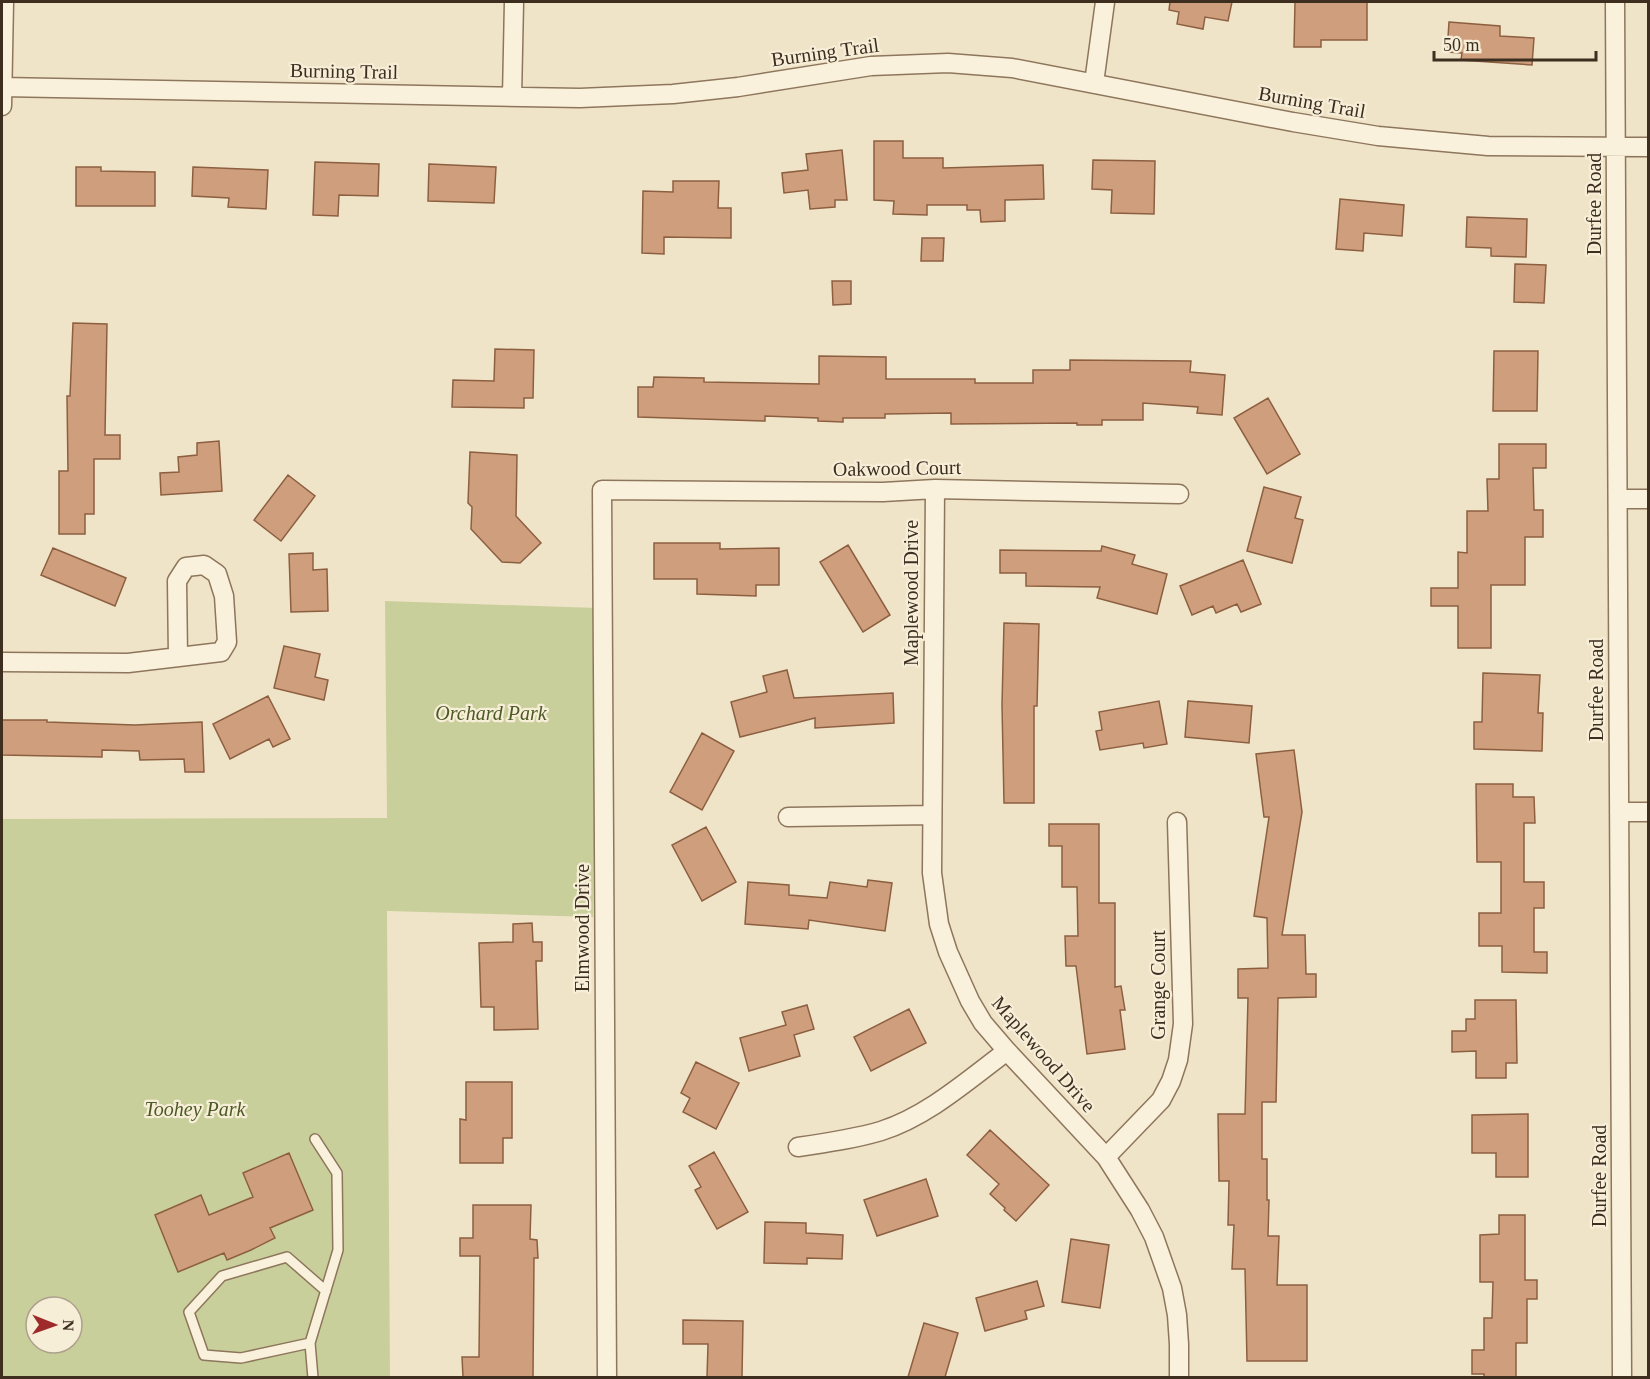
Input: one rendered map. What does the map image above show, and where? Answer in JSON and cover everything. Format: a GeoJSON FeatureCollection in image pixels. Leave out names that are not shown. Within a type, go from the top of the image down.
{"type":"FeatureCollection","features":[{"type":"Feature","properties":{"kind":"street"},"geometry":{"type":"LineString","coordinates":[[2,106],[4,2]]}},
{"type":"Feature","properties":{"kind":"street"},"geometry":{"type":"LineString","coordinates":[[512,97],[514,2]]}},
{"type":"Feature","properties":{"kind":"street"},"geometry":{"type":"LineString","coordinates":[[1094,83],[1105,2]]}},
{"type":"Feature","properties":{"kind":"street","name":"Durfee Road"},"geometry":{"type":"LineString","coordinates":[[1615,2],[1622,1377]]}},
{"type":"Feature","properties":{"kind":"street","name":"Burning Trail"},"geometry":{"type":"LineString","coordinates":[[2,87],[580,98],[673,94],[738,87],[871,66],[948,63],[1012,68],[1378,136],[1488,146],[1648,147]]}},
{"type":"Feature","properties":{"kind":"street","name":"Elmwood Drive"},"geometry":{"type":"LineString","coordinates":[[608,1377],[602,489],[614,490]]}},
{"type":"Feature","properties":{"kind":"street","name":"Oakwood Court"},"geometry":{"type":"LineString","coordinates":[[614,490],[883,492],[935,489],[1179,494]]}},
{"type":"Feature","properties":{"kind":"street","name":"Maplewood Drive"},"geometry":{"type":"LineString","coordinates":[[935,489],[932,873],[939,924],[948,952],[970,1001],[983,1023],[1106,1157],[1140,1210],[1164,1263],[1177,1315],[1179,1377]]}},
{"type":"Feature","properties":{"kind":"street"},"geometry":{"type":"LineString","coordinates":[[1618,499],[1648,499]]}},
{"type":"Feature","properties":{"kind":"street"},"geometry":{"type":"LineString","coordinates":[[2,662],[128,663],[221,652],[226,642],[224,596],[217,574],[204,565],[186,567],[177,581],[178,657]]}},
{"type":"Feature","properties":{"kind":"street"},"geometry":{"type":"LineString","coordinates":[[1619,812],[1648,812]]}},
{"type":"Feature","properties":{"kind":"street"},"geometry":{"type":"LineString","coordinates":[[788,817],[932,815]]}},
{"type":"Feature","properties":{"kind":"street","name":"Grange Court"},"geometry":{"type":"LineString","coordinates":[[1106,1157],[1161,1100],[1178,1060],[1182,1024],[1177,822]]}},
{"type":"Feature","properties":{"kind":"street"},"geometry":{"type":"LineString","coordinates":[[798,1147],[839,1141],[882,1130],[906,1120],[929,1107],[1007,1051]]}},
{"type":"Feature","properties":{"kind":"lane"},"geometry":{"type":"LineString","coordinates":[[313,1377],[310,1343],[338,1250],[337,1173],[315,1138]]}},
{"type":"Feature","properties":{"kind":"lane"},"geometry":{"type":"LineString","coordinates":[[310,1343],[242,1358],[204,1355],[189,1312],[222,1276],[287,1257],[326,1291]]}},
{"type":"Feature","properties":{"kind":"green space","name":"Toohey Park"},"geometry":{"type":"Polygon","coordinates":[[[385,601],[597,608],[593,917],[387,911],[390,1377],[2,1377],[2,819],[387,818],[385,601]]]}},
{"type":"Feature","properties":{"kind":"building"},"geometry":{"type":"Polygon","coordinates":[[[1170,2],[1232,2],[1228,21],[1205,17],[1203,29],[1177,24],[1179,12],[1169,10],[1170,2]]]}},
{"type":"Feature","properties":{"kind":"building"},"geometry":{"type":"Polygon","coordinates":[[[1295,2],[1367,2],[1367,40],[1321,40],[1321,47],[1294,47],[1295,2]]]}},
{"type":"Feature","properties":{"kind":"building"},"geometry":{"type":"Polygon","coordinates":[[[1449,22],[1500,26],[1500,36],[1534,38],[1532,65],[1461,60],[1462,53],[1447,52],[1449,22]]]}},
{"type":"Feature","properties":{"kind":"building"},"geometry":{"type":"Polygon","coordinates":[[[874,141],[903,141],[903,158],[943,158],[943,168],[1043,165],[1044,199],[1005,200],[1005,221],[981,222],[980,210],[967,210],[967,205],[927,205],[927,215],[893,214],[894,201],[874,200],[874,141]]]}},
{"type":"Feature","properties":{"kind":"building"},"geometry":{"type":"Polygon","coordinates":[[[842,150],[847,200],[835,200],[835,207],[810,209],[808,190],[784,193],[782,173],[808,170],[806,154],[842,150]]]}},
{"type":"Feature","properties":{"kind":"building"},"geometry":{"type":"Polygon","coordinates":[[[1093,160],[1155,161],[1154,214],[1111,213],[1112,190],[1092,189],[1093,160]]]}},
{"type":"Feature","properties":{"kind":"building"},"geometry":{"type":"Polygon","coordinates":[[[315,162],[379,164],[378,196],[339,195],[338,216],[313,215],[315,162]]]}},
{"type":"Feature","properties":{"kind":"building"},"geometry":{"type":"Polygon","coordinates":[[[429,164],[496,167],[494,203],[428,201],[429,164]]]}},
{"type":"Feature","properties":{"kind":"building"},"geometry":{"type":"Polygon","coordinates":[[[76,167],[101,167],[101,171],[155,172],[155,206],[76,206],[76,167]]]}},
{"type":"Feature","properties":{"kind":"building"},"geometry":{"type":"Polygon","coordinates":[[[193,167],[268,170],[266,209],[228,207],[229,198],[192,196],[193,167]]]}},
{"type":"Feature","properties":{"kind":"building"},"geometry":{"type":"Polygon","coordinates":[[[673,181],[719,181],[718,208],[731,208],[731,238],[664,237],[664,254],[642,253],[643,191],[673,192],[673,181]]]}},
{"type":"Feature","properties":{"kind":"building"},"geometry":{"type":"Polygon","coordinates":[[[1340,199],[1404,205],[1402,236],[1364,233],[1363,251],[1336,249],[1340,199]]]}},
{"type":"Feature","properties":{"kind":"building"},"geometry":{"type":"Polygon","coordinates":[[[1467,217],[1527,219],[1526,257],[1491,256],[1491,248],[1466,247],[1467,217]]]}},
{"type":"Feature","properties":{"kind":"building"},"geometry":{"type":"Polygon","coordinates":[[[922,238],[944,238],[943,261],[921,261],[922,238]]]}},
{"type":"Feature","properties":{"kind":"building"},"geometry":{"type":"Polygon","coordinates":[[[1515,264],[1546,265],[1544,303],[1514,302],[1515,264]]]}},
{"type":"Feature","properties":{"kind":"building"},"geometry":{"type":"Polygon","coordinates":[[[832,281],[851,281],[851,304],[833,305],[832,281]]]}},
{"type":"Feature","properties":{"kind":"building"},"geometry":{"type":"Polygon","coordinates":[[[73,323],[107,324],[105,435],[120,435],[120,459],[94,459],[94,514],[85,514],[85,534],[59,534],[59,471],[68,471],[67,396],[70,396],[73,323]]]}},
{"type":"Feature","properties":{"kind":"building"},"geometry":{"type":"Polygon","coordinates":[[[495,349],[534,350],[533,398],[524,398],[524,408],[452,407],[453,380],[494,381],[495,349]]]}},
{"type":"Feature","properties":{"kind":"building"},"geometry":{"type":"Polygon","coordinates":[[[1494,351],[1538,351],[1537,411],[1493,411],[1494,351]]]}},
{"type":"Feature","properties":{"kind":"building"},"geometry":{"type":"Polygon","coordinates":[[[819,356],[886,357],[886,379],[975,379],[975,383],[1033,383],[1033,370],[1070,370],[1070,360],[1191,361],[1190,372],[1225,375],[1222,415],[1197,413],[1198,407],[1143,403],[1143,420],[1102,420],[1102,425],[1077,425],[1077,423],[951,424],[951,413],[885,414],[885,418],[843,418],[843,422],[818,421],[818,418],[765,416],[765,421],[638,417],[638,387],[653,387],[654,377],[704,378],[704,382],[819,384],[819,356]]]}},
{"type":"Feature","properties":{"kind":"building"},"geometry":{"type":"Polygon","coordinates":[[[1268,398],[1300,454],[1267,474],[1234,418],[1268,398]]]}},
{"type":"Feature","properties":{"kind":"building"},"geometry":{"type":"Polygon","coordinates":[[[219,441],[222,491],[161,495],[160,473],[179,472],[178,457],[197,455],[197,443],[219,441]]]}},
{"type":"Feature","properties":{"kind":"building"},"geometry":{"type":"Polygon","coordinates":[[[1499,444],[1546,444],[1546,468],[1533,468],[1534,510],[1543,510],[1543,537],[1525,537],[1525,585],[1491,585],[1491,648],[1458,648],[1458,606],[1431,606],[1431,588],[1458,588],[1458,552],[1467,553],[1467,511],[1488,511],[1487,479],[1499,479],[1499,444]]]}},
{"type":"Feature","properties":{"kind":"building"},"geometry":{"type":"Polygon","coordinates":[[[470,452],[517,455],[516,516],[541,543],[520,563],[502,562],[471,529],[472,507],[468,503],[470,452]]]}},
{"type":"Feature","properties":{"kind":"building"},"geometry":{"type":"Polygon","coordinates":[[[288,475],[315,496],[281,541],[254,520],[288,475]]]}},
{"type":"Feature","properties":{"kind":"building"},"geometry":{"type":"Polygon","coordinates":[[[1264,487],[1301,497],[1295,518],[1303,520],[1292,563],[1247,551],[1264,487]]]}},
{"type":"Feature","properties":{"kind":"building"},"geometry":{"type":"Polygon","coordinates":[[[654,543],[720,543],[720,549],[779,548],[779,585],[756,585],[756,596],[697,594],[697,579],[654,579],[654,543]]]}},
{"type":"Feature","properties":{"kind":"building"},"geometry":{"type":"Polygon","coordinates":[[[848,545],[890,615],[863,632],[820,562],[848,545]]]}},
{"type":"Feature","properties":{"kind":"building"},"geometry":{"type":"Polygon","coordinates":[[[1102,546],[1135,555],[1132,564],[1167,574],[1157,614],[1097,598],[1100,587],[1026,586],[1026,573],[1000,573],[1000,550],[1101,551],[1102,546]]]}},
{"type":"Feature","properties":{"kind":"building"},"geometry":{"type":"Polygon","coordinates":[[[53,548],[126,578],[115,606],[41,575],[53,548]]]}},
{"type":"Feature","properties":{"kind":"building"},"geometry":{"type":"Polygon","coordinates":[[[313,553],[313,570],[327,569],[328,611],[291,612],[289,554],[313,553]]]}},
{"type":"Feature","properties":{"kind":"building"},"geometry":{"type":"Polygon","coordinates":[[[1243,560],[1261,604],[1241,612],[1237,604],[1216,613],[1213,606],[1192,615],[1180,586],[1243,560]]]}},
{"type":"Feature","properties":{"kind":"building"},"geometry":{"type":"Polygon","coordinates":[[[1004,623],[1039,624],[1037,706],[1034,706],[1034,803],[1004,803],[1002,705],[1004,623]]]}},
{"type":"Feature","properties":{"kind":"building"},"geometry":{"type":"Polygon","coordinates":[[[284,646],[320,654],[315,677],[328,680],[324,700],[274,688],[284,646]]]}},
{"type":"Feature","properties":{"kind":"building"},"geometry":{"type":"Polygon","coordinates":[[[787,670],[794,698],[893,693],[894,723],[815,728],[815,718],[740,737],[731,702],[767,692],[763,676],[787,670]]]}},
{"type":"Feature","properties":{"kind":"building"},"geometry":{"type":"Polygon","coordinates":[[[1483,673],[1540,675],[1538,713],[1543,713],[1542,751],[1474,749],[1474,722],[1482,722],[1483,673]]]}},
{"type":"Feature","properties":{"kind":"building"},"geometry":{"type":"Polygon","coordinates":[[[268,696],[290,739],[273,747],[269,739],[230,759],[213,724],[268,696]]]}},
{"type":"Feature","properties":{"kind":"building"},"geometry":{"type":"Polygon","coordinates":[[[1159,701],[1167,744],[1144,748],[1143,743],[1100,750],[1096,731],[1102,730],[1099,712],[1159,701]]]}},
{"type":"Feature","properties":{"kind":"building"},"geometry":{"type":"Polygon","coordinates":[[[1188,701],[1252,706],[1249,743],[1185,737],[1188,701]]]}},
{"type":"Feature","properties":{"kind":"building"},"geometry":{"type":"Polygon","coordinates":[[[2,720],[135,725],[202,722],[204,772],[185,772],[184,759],[140,760],[139,751],[102,750],[102,757],[2,755],[2,720]]]}},
{"type":"Feature","properties":{"kind":"building"},"geometry":{"type":"Polygon","coordinates":[[[702,733],[734,751],[702,810],[670,792],[702,733]]]}},
{"type":"Feature","properties":{"kind":"building"},"geometry":{"type":"Polygon","coordinates":[[[1294,750],[1302,812],[1282,935],[1305,935],[1306,974],[1316,974],[1316,997],[1278,998],[1276,1102],[1262,1102],[1262,1159],[1267,1159],[1268,1236],[1279,1236],[1277,1285],[1307,1285],[1307,1361],[1247,1361],[1245,1269],[1232,1269],[1234,1225],[1228,1225],[1229,1181],[1219,1181],[1218,1114],[1245,1114],[1248,998],[1238,998],[1238,969],[1268,968],[1267,918],[1254,916],[1269,817],[1264,817],[1256,754],[1294,750]]]}},
{"type":"Feature","properties":{"kind":"building"},"geometry":{"type":"Polygon","coordinates":[[[1476,784],[1513,784],[1513,797],[1534,797],[1535,823],[1524,823],[1524,882],[1544,882],[1544,908],[1534,908],[1534,952],[1547,952],[1547,973],[1502,972],[1502,946],[1479,946],[1479,913],[1501,913],[1501,862],[1477,862],[1476,784]]]}},
{"type":"Feature","properties":{"kind":"building"},"geometry":{"type":"Polygon","coordinates":[[[1049,824],[1099,824],[1099,903],[1115,903],[1115,987],[1121,986],[1125,1010],[1120,1010],[1125,1049],[1087,1054],[1076,966],[1066,966],[1065,936],[1078,936],[1077,887],[1062,887],[1062,846],[1049,846],[1049,824]]]}},
{"type":"Feature","properties":{"kind":"building"},"geometry":{"type":"Polygon","coordinates":[[[706,827],[736,882],[702,901],[672,845],[706,827]]]}},
{"type":"Feature","properties":{"kind":"building"},"geometry":{"type":"Polygon","coordinates":[[[868,880],[892,883],[885,931],[809,920],[808,929],[745,924],[748,882],[789,885],[789,895],[827,898],[830,882],[867,887],[868,880]]]}},
{"type":"Feature","properties":{"kind":"building"},"geometry":{"type":"Polygon","coordinates":[[[532,923],[533,942],[542,942],[542,961],[536,961],[538,1029],[494,1030],[494,1007],[481,1007],[479,943],[513,942],[513,924],[532,923]]]}},
{"type":"Feature","properties":{"kind":"building"},"geometry":{"type":"Polygon","coordinates":[[[1475,1000],[1516,1000],[1517,1063],[1506,1063],[1506,1078],[1476,1078],[1476,1051],[1452,1052],[1452,1031],[1466,1031],[1466,1019],[1475,1019],[1475,1000]]]}},
{"type":"Feature","properties":{"kind":"building"},"geometry":{"type":"Polygon","coordinates":[[[807,1005],[814,1029],[794,1035],[800,1056],[749,1071],[740,1038],[786,1025],[782,1012],[807,1005]]]}},
{"type":"Feature","properties":{"kind":"building"},"geometry":{"type":"Polygon","coordinates":[[[909,1009],[926,1043],[871,1071],[854,1037],[909,1009]]]}},
{"type":"Feature","properties":{"kind":"building"},"geometry":{"type":"Polygon","coordinates":[[[696,1062],[739,1083],[716,1129],[683,1112],[690,1098],[681,1093],[696,1062]]]}},
{"type":"Feature","properties":{"kind":"building"},"geometry":{"type":"Polygon","coordinates":[[[466,1082],[512,1082],[512,1138],[503,1138],[503,1163],[460,1163],[460,1119],[466,1120],[466,1082]]]}},
{"type":"Feature","properties":{"kind":"building"},"geometry":{"type":"Polygon","coordinates":[[[1528,1114],[1528,1177],[1496,1177],[1496,1153],[1472,1153],[1472,1115],[1528,1114]]]}},
{"type":"Feature","properties":{"kind":"building"},"geometry":{"type":"Polygon","coordinates":[[[990,1130],[1049,1185],[1016,1221],[990,1194],[999,1184],[967,1155],[990,1130]]]}},
{"type":"Feature","properties":{"kind":"building"},"geometry":{"type":"Polygon","coordinates":[[[714,1152],[748,1212],[717,1229],[695,1190],[701,1187],[689,1166],[714,1152]]]}},
{"type":"Feature","properties":{"kind":"building"},"geometry":{"type":"Polygon","coordinates":[[[289,1153],[313,1210],[270,1228],[275,1238],[251,1250],[227,1260],[224,1253],[178,1272],[155,1215],[201,1195],[209,1215],[253,1197],[243,1173],[289,1153]]]}},
{"type":"Feature","properties":{"kind":"building"},"geometry":{"type":"Polygon","coordinates":[[[926,1179],[938,1216],[877,1236],[864,1200],[926,1179]]]}},
{"type":"Feature","properties":{"kind":"building"},"geometry":{"type":"Polygon","coordinates":[[[473,1205],[531,1205],[530,1239],[537,1240],[538,1258],[534,1258],[533,1377],[463,1377],[462,1357],[479,1357],[480,1256],[460,1256],[460,1238],[473,1238],[473,1205]]]}},
{"type":"Feature","properties":{"kind":"building"},"geometry":{"type":"Polygon","coordinates":[[[1499,1215],[1525,1215],[1525,1280],[1537,1280],[1537,1299],[1527,1299],[1527,1343],[1516,1343],[1516,1377],[1484,1377],[1484,1374],[1472,1374],[1472,1350],[1484,1350],[1484,1318],[1492,1318],[1493,1282],[1480,1282],[1480,1235],[1499,1234],[1499,1215]]]}},
{"type":"Feature","properties":{"kind":"building"},"geometry":{"type":"Polygon","coordinates":[[[765,1222],[806,1223],[806,1233],[843,1235],[842,1259],[807,1258],[807,1264],[764,1263],[765,1222]]]}},
{"type":"Feature","properties":{"kind":"building"},"geometry":{"type":"Polygon","coordinates":[[[1071,1239],[1109,1245],[1100,1308],[1062,1302],[1071,1239]]]}},
{"type":"Feature","properties":{"kind":"building"},"geometry":{"type":"Polygon","coordinates":[[[1037,1281],[1044,1306],[1025,1311],[1027,1319],[985,1331],[976,1298],[1037,1281]]]}},
{"type":"Feature","properties":{"kind":"building"},"geometry":{"type":"Polygon","coordinates":[[[683,1320],[743,1321],[742,1377],[707,1377],[708,1344],[683,1344],[683,1320]]]}},
{"type":"Feature","properties":{"kind":"building"},"geometry":{"type":"Polygon","coordinates":[[[924,1323],[958,1333],[945,1377],[908,1377],[924,1323]]]}},
{"type":"Feature","properties":{"kind":"park label","name":"Orchard Park"},"geometry":{"type":"Point","coordinates":[491,713]}}]}
